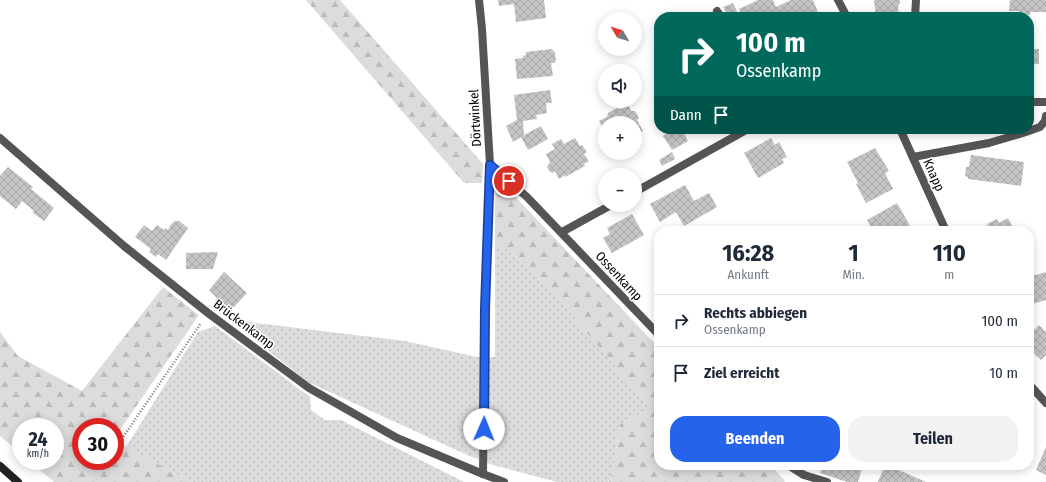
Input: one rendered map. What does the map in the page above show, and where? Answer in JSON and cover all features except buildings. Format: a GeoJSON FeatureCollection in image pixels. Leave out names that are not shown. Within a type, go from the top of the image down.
{"type":"FeatureCollection","features":[{"type":"Feature","properties":{"kind":"main road"},"geometry":{"type":"LineString","coordinates":[[0,466],[18,482]]}},
{"type":"Feature","properties":{"kind":"street","name":"Dörtwinkel"},"geometry":{"type":"LineString","coordinates":[[479,0],[490,165],[485,309],[482,474]]}},
{"type":"Feature","properties":{"kind":"street"},"geometry":{"type":"LineString","coordinates":[[838,0],[844,12]]}},
{"type":"Feature","properties":{"kind":"street"},"geometry":{"type":"LineString","coordinates":[[915,12],[916,0]]}},
{"type":"Feature","properties":{"kind":"street"},"geometry":{"type":"LineString","coordinates":[[1034,102],[1046,102]]}},
{"type":"Feature","properties":{"kind":"street"},"geometry":{"type":"LineString","coordinates":[[1034,128],[1040,127],[1045,121],[1046,116]]}},
{"type":"Feature","properties":{"kind":"street"},"geometry":{"type":"LineString","coordinates":[[642,188],[739,134]]}},
{"type":"Feature","properties":{"kind":"street","name":"Knapp"},"geometry":{"type":"LineString","coordinates":[[902,134],[944,226]]}},
{"type":"Feature","properties":{"kind":"street"},"geometry":{"type":"LineString","coordinates":[[913,157],[989,143],[1007,134]]}},
{"type":"Feature","properties":{"kind":"street","name":"Brückenkamp"},"geometry":{"type":"LineString","coordinates":[[0,138],[124,246],[208,313],[308,388],[396,438],[504,482]]}},
{"type":"Feature","properties":{"kind":"street","name":"Ossenkamp"},"geometry":{"type":"LineString","coordinates":[[490,165],[527,197],[562,232],[654,331]]}},
{"type":"Feature","properties":{"kind":"street"},"geometry":{"type":"LineString","coordinates":[[562,232],[598,212]]}},
{"type":"Feature","properties":{"kind":"street"},"geometry":{"type":"LineString","coordinates":[[1034,390],[1046,404]]}},
{"type":"Feature","properties":{"kind":"street"},"geometry":{"type":"LineString","coordinates":[[796,470],[804,475],[827,482]]}},
{"type":"Feature","properties":{"kind":"path"},"geometry":{"type":"LineString","coordinates":[[124,436],[208,313]]}},
{"type":"Feature","properties":{"kind":"green space"},"geometry":{"type":"Polygon","coordinates":[[[306,0],[340,0],[483,164],[482,183],[464,183],[306,0]]]}},
{"type":"Feature","properties":{"kind":"green space"},"geometry":{"type":"Polygon","coordinates":[[[495,188],[509,190],[654,343],[654,470],[775,470],[785,481],[611,482],[620,424],[651,410],[545,282],[495,240],[495,188]]]}},
{"type":"Feature","properties":{"kind":"green space"},"geometry":{"type":"Polygon","coordinates":[[[495,240],[545,282],[651,410],[620,424],[611,482],[557,482],[493,465],[467,455],[306,381],[231,320],[405,341],[477,357],[495,357],[495,240]]]}},
{"type":"Feature","properties":{"kind":"green space"},"geometry":{"type":"Polygon","coordinates":[[[163,287],[199,315],[124,424],[124,418],[72,418],[72,470],[124,470],[124,446],[191,482],[54,482],[40,470],[64,470],[64,418],[12,418],[12,446],[0,436],[0,332],[18,356],[82,391],[163,287]]]}},
{"type":"Feature","properties":{"kind":"green space"},"geometry":{"type":"Polygon","coordinates":[[[215,326],[310,397],[311,410],[325,420],[341,420],[464,482],[191,482],[126,447],[198,332],[215,326]]]}},
{"type":"Feature","properties":{"kind":"route"},"geometry":{"type":"LineString","coordinates":[[484,429],[485,309],[490,165],[509,181]]}}]}
